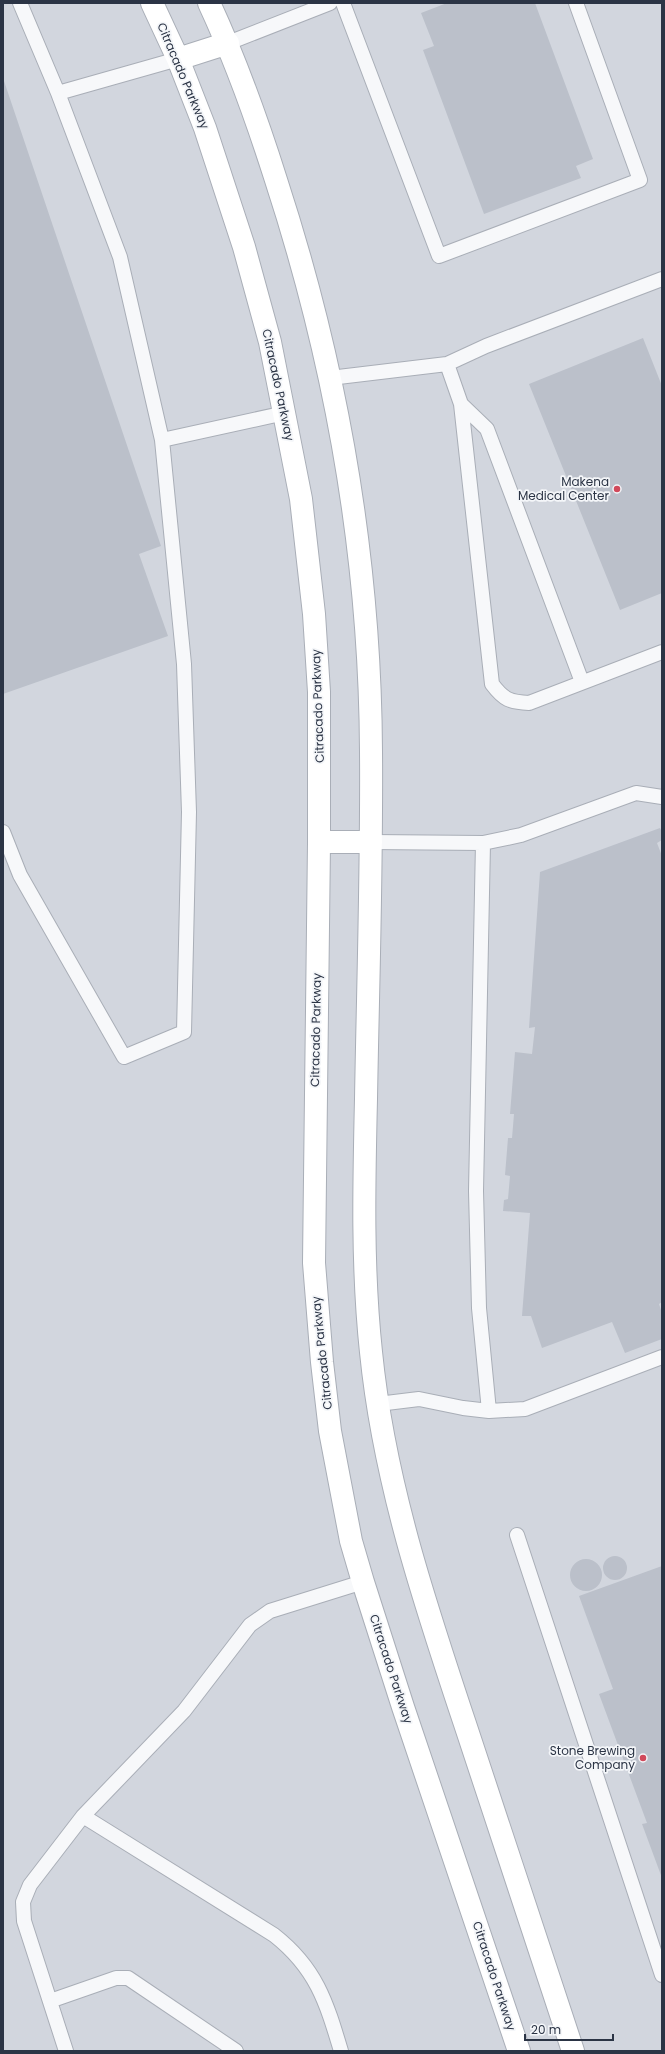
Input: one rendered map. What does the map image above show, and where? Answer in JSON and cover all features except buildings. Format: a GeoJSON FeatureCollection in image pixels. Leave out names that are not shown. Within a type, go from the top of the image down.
{"type":"FeatureCollection","features":[{"type":"Feature","properties":{"kind":"main road","name":"Citracado Parkway"},"geometry":{"type":"LineString","coordinates":[[152,3],[178,59],[205,128],[244,246],[270,342],[301,499],[314,614],[319,692],[320,842],[314,1263],[322,1362],[330,1431],[351,1541],[403,1707],[519,2051]]}},
{"type":"Feature","properties":{"kind":"main road"},"geometry":{"type":"LineString","coordinates":[[208,3],[228,44],[255,116],[298,248],[330,378],[344,450],[366,619],[371,746],[371,842],[364,1170],[365,1295],[378,1404],[403,1527],[428,1613],[573,2051]]}},
{"type":"Feature","properties":{"kind":"main road"},"geometry":{"type":"LineString","coordinates":[[178,59],[228,44]]}},
{"type":"Feature","properties":{"kind":"main road"},"geometry":{"type":"LineString","coordinates":[[320,842],[371,842]]}},
{"type":"Feature","properties":{"kind":"lane"},"geometry":{"type":"LineString","coordinates":[[3,832],[20,875],[124,1057],[184,1032],[189,812],[184,664],[162,440],[120,257],[58,93],[20,3]]}},
{"type":"Feature","properties":{"kind":"lane"},"geometry":{"type":"LineString","coordinates":[[228,44],[330,3]]}},
{"type":"Feature","properties":{"kind":"lane"},"geometry":{"type":"LineString","coordinates":[[343,3],[439,256],[640,180],[576,3]]}},
{"type":"Feature","properties":{"kind":"lane"},"geometry":{"type":"LineString","coordinates":[[58,93],[178,59]]}},
{"type":"Feature","properties":{"kind":"lane"},"geometry":{"type":"LineString","coordinates":[[330,378],[447,364],[486,346],[662,279]]}},
{"type":"Feature","properties":{"kind":"lane"},"geometry":{"type":"LineString","coordinates":[[447,364],[461,404],[492,684],[500,695],[513,702],[529,703],[662,652]]}},
{"type":"Feature","properties":{"kind":"lane"},"geometry":{"type":"LineString","coordinates":[[461,404],[487,429],[582,682]]}},
{"type":"Feature","properties":{"kind":"lane"},"geometry":{"type":"LineString","coordinates":[[162,440],[285,413]]}},
{"type":"Feature","properties":{"kind":"lane"},"geometry":{"type":"LineString","coordinates":[[371,842],[483,843],[521,835],[636,793],[662,797]]}},
{"type":"Feature","properties":{"kind":"lane"},"geometry":{"type":"LineString","coordinates":[[483,843],[476,1191],[479,1308],[489,1410]]}},
{"type":"Feature","properties":{"kind":"lane"},"geometry":{"type":"LineString","coordinates":[[378,1404],[419,1399],[463,1408],[489,1410],[525,1408],[662,1357]]}},
{"type":"Feature","properties":{"kind":"lane"},"geometry":{"type":"LineString","coordinates":[[517,1535],[662,1975]]}},
{"type":"Feature","properties":{"kind":"lane"},"geometry":{"type":"LineString","coordinates":[[66,2051],[24,1921],[23,1902],[30,1885],[83,1816],[184,1711],[250,1624],[270,1611],[364,1582]]}},
{"type":"Feature","properties":{"kind":"lane"},"geometry":{"type":"LineString","coordinates":[[83,1816],[274,1935],[291,1949],[306,1965],[317,1984],[326,2003],[341,2051]]}},
{"type":"Feature","properties":{"kind":"lane"},"geometry":{"type":"LineString","coordinates":[[50,2001],[116,1978],[128,1978],[236,2051]]}},
{"type":"Feature","properties":{"kind":"shaded area"},"geometry":{"type":"Polygon","coordinates":[[[3,3],[662,3],[662,2051],[3,2051],[3,3]]]}},
{"type":"Feature","properties":{"kind":"place","name":"Makena Medical Center"},"geometry":{"type":"Point","coordinates":[617,489]}},
{"type":"Feature","properties":{"kind":"place","name":"Stone Brewing Company"},"geometry":{"type":"Point","coordinates":[643,1758]}}]}
